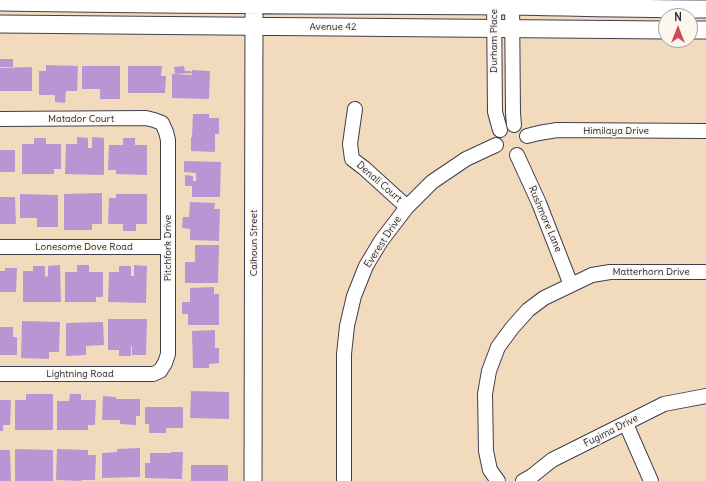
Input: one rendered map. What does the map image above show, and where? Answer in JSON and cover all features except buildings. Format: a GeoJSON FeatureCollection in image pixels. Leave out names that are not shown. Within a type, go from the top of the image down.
{"type":"FeatureCollection","features":[{"type":"Feature","properties":{"kind":"street"},"geometry":{"type":"LineString","coordinates":[[2,3],[254,5],[512,3],[627,9],[706,9]]}},
{"type":"Feature","properties":{"kind":"street","name":"Durham Place"},"geometry":{"type":"LineString","coordinates":[[494,3],[495,112],[500,130]]}},
{"type":"Feature","properties":{"kind":"street","name":"Durham Place"},"geometry":{"type":"LineString","coordinates":[[512,3],[512,29]]}},
{"type":"Feature","properties":{"kind":"street","name":"Calhoun Street"},"geometry":{"type":"LineString","coordinates":[[253,481],[254,5]]}},
{"type":"Feature","properties":{"kind":"street","name":"Avenue 42"},"geometry":{"type":"LineString","coordinates":[[0,24],[658,30]]}},
{"type":"Feature","properties":{"kind":"street"},"geometry":{"type":"LineString","coordinates":[[512,29],[514,125]]}},
{"type":"Feature","properties":{"kind":"street","name":"Durham Place"},"geometry":{"type":"LineString","coordinates":[[494,82],[513,81]]}},
{"type":"Feature","properties":{"kind":"street","name":"Denali Court"},"geometry":{"type":"LineString","coordinates":[[355,108],[350,144],[352,159],[407,207]]}},
{"type":"Feature","properties":{"kind":"street","name":"Matador Court"},"geometry":{"type":"LineString","coordinates":[[0,119],[146,118],[162,123]]}},
{"type":"Feature","properties":{"kind":"street","name":"Pitchfork Drive"},"geometry":{"type":"LineString","coordinates":[[160,371],[168,354],[168,140],[162,123]]}},
{"type":"Feature","properties":{"kind":"street"},"geometry":{"type":"LineString","coordinates":[[514,125],[522,128],[527,140],[521,153],[512,156],[502,153],[496,145],[496,140],[497,134],[500,130],[506,126],[514,125]]}},
{"type":"Feature","properties":{"kind":"street","name":"Himilaya Drive"},"geometry":{"type":"LineString","coordinates":[[526,136],[557,130],[706,131]]}},
{"type":"Feature","properties":{"kind":"street","name":"Everest Drive"},"geometry":{"type":"LineString","coordinates":[[344,481],[344,354],[347,326],[354,296],[366,266],[381,241],[407,207],[432,182],[466,159],[496,145]]}},
{"type":"Feature","properties":{"kind":"street","name":"Rushmore Lane"},"geometry":{"type":"LineString","coordinates":[[516,155],[539,203],[571,285]]}},
{"type":"Feature","properties":{"kind":"street","name":"Lonesome Dove Road"},"geometry":{"type":"LineString","coordinates":[[0,247],[168,247]]}},
{"type":"Feature","properties":{"kind":"street","name":"Matterhorn Drive"},"geometry":{"type":"LineString","coordinates":[[498,481],[490,470],[486,451],[484,394],[489,371],[498,347],[528,310],[544,298],[592,275],[610,272],[706,272]]}},
{"type":"Feature","properties":{"kind":"street","name":"Lightning Road"},"geometry":{"type":"LineString","coordinates":[[0,374],[152,374],[160,371]]}},
{"type":"Feature","properties":{"kind":"street","name":"Fugima Drive"},"geometry":{"type":"LineString","coordinates":[[523,481],[532,476],[552,460],[664,404],[706,396]]}},
{"type":"Feature","properties":{"kind":"street"},"geometry":{"type":"LineString","coordinates":[[626,424],[650,481]]}}]}
